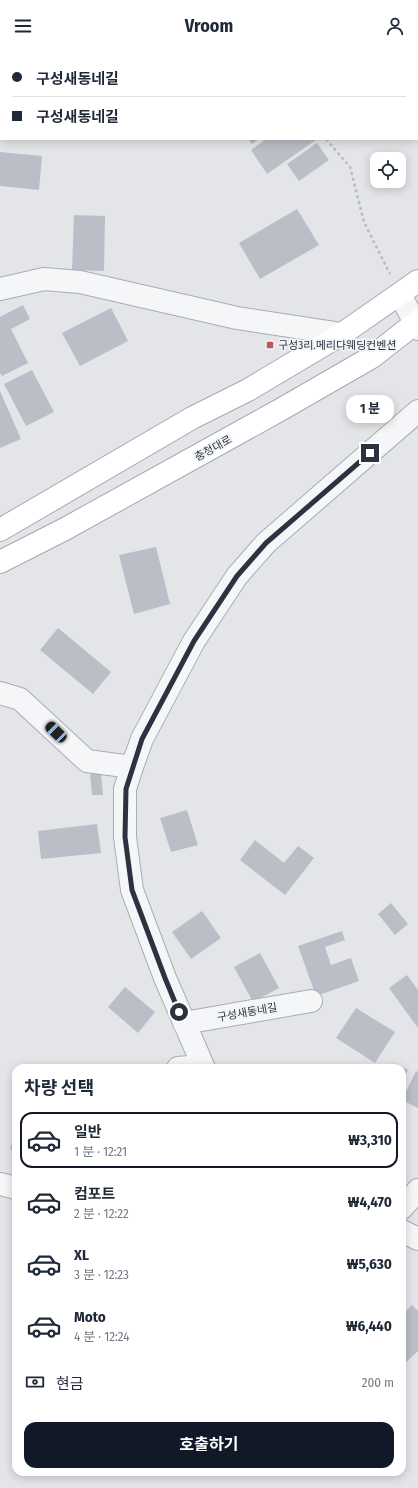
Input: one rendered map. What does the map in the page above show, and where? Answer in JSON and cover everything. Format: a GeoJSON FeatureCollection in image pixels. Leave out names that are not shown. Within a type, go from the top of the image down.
{"type":"FeatureCollection","features":[{"type":"Feature","properties":{"kind":"main road"},"geometry":{"type":"LineString","coordinates":[[0,530],[192,418],[248,390],[342,334],[418,281]]}},
{"type":"Feature","properties":{"kind":"main road","name":"충청대로"},"geometry":{"type":"LineString","coordinates":[[0,562],[65,529],[359,365],[417,324]]}},
{"type":"Feature","properties":{"kind":"street"},"geometry":{"type":"LineString","coordinates":[[0,290],[44,279],[80,282],[237,318],[342,334]]}},
{"type":"Feature","properties":{"kind":"street"},"geometry":{"type":"LineString","coordinates":[[400,294],[417,324]]}},
{"type":"Feature","properties":{"kind":"street"},"geometry":{"type":"LineString","coordinates":[[202,1064],[165,978],[132,890],[125,837],[126,789],[132,767],[142,739],[194,641],[237,576],[266,543],[417,412]]}},
{"type":"Feature","properties":{"kind":"street"},"geometry":{"type":"LineString","coordinates":[[0,693],[20,699],[87,761],[132,767]]}},
{"type":"Feature","properties":{"kind":"street","name":"구성새동네길"},"geometry":{"type":"LineString","coordinates":[[184,1023],[311,1001]]}},
{"type":"Feature","properties":{"kind":"street"},"geometry":{"type":"LineString","coordinates":[[0,1184],[12,1187]]}},
{"type":"Feature","properties":{"kind":"street"},"geometry":{"type":"LineString","coordinates":[[406,1204],[418,1190]]}},
{"type":"Feature","properties":{"kind":"street"},"geometry":{"type":"LineString","coordinates":[[406,1233],[418,1239]]}},
{"type":"Feature","properties":{"kind":"path"},"geometry":{"type":"LineString","coordinates":[[327,140],[350,167],[364,222],[400,294]]}},
{"type":"Feature","properties":{"kind":"building"},"geometry":{"type":"Polygon","coordinates":[[[249,140],[258,140],[252,144],[249,140]]]}},
{"type":"Feature","properties":{"kind":"building"},"geometry":{"type":"Polygon","coordinates":[[[265,140],[316,140],[267,174],[251,150],[265,140]]]}},
{"type":"Feature","properties":{"kind":"building"},"geometry":{"type":"Polygon","coordinates":[[[317,143],[329,160],[299,181],[287,164],[317,143]]]}},
{"type":"Feature","properties":{"kind":"building"},"geometry":{"type":"Polygon","coordinates":[[[0,152],[42,156],[39,190],[0,186],[0,152]]]}},
{"type":"Feature","properties":{"kind":"building"},"geometry":{"type":"Polygon","coordinates":[[[297,209],[319,245],[260,279],[239,243],[297,209]]]}},
{"type":"Feature","properties":{"kind":"building"},"geometry":{"type":"Polygon","coordinates":[[[74,215],[105,216],[104,271],[72,270],[74,215]]]}},
{"type":"Feature","properties":{"kind":"building"},"geometry":{"type":"Polygon","coordinates":[[[23,305],[30,319],[11,329],[28,363],[2,376],[0,373],[0,317],[23,305]]]}},
{"type":"Feature","properties":{"kind":"building"},"geometry":{"type":"Polygon","coordinates":[[[111,308],[128,341],[80,366],[62,333],[111,308]]]}},
{"type":"Feature","properties":{"kind":"building"},"geometry":{"type":"Polygon","coordinates":[[[32,370],[54,412],[26,426],[4,384],[32,370]]]}},
{"type":"Feature","properties":{"kind":"building"},"geometry":{"type":"Polygon","coordinates":[[[0,391],[21,439],[0,448],[0,391]]]}},
{"type":"Feature","properties":{"kind":"building"},"geometry":{"type":"Polygon","coordinates":[[[156,547],[170,604],[134,614],[119,555],[156,547]]]}},
{"type":"Feature","properties":{"kind":"building"},"geometry":{"type":"Polygon","coordinates":[[[58,628],[111,672],[93,694],[40,650],[58,628]]]}},
{"type":"Feature","properties":{"kind":"building"},"geometry":{"type":"Polygon","coordinates":[[[101,773],[103,795],[92,795],[90,774],[101,773]]]}},
{"type":"Feature","properties":{"kind":"building"},"geometry":{"type":"Polygon","coordinates":[[[187,810],[198,845],[171,852],[160,818],[187,810]]]}},
{"type":"Feature","properties":{"kind":"building"},"geometry":{"type":"Polygon","coordinates":[[[97,824],[101,853],[41,859],[38,831],[97,824]]]}},
{"type":"Feature","properties":{"kind":"building"},"geometry":{"type":"Polygon","coordinates":[[[255,840],[284,863],[298,846],[314,858],[285,895],[240,860],[255,840]]]}},
{"type":"Feature","properties":{"kind":"building"},"geometry":{"type":"Polygon","coordinates":[[[391,903],[408,924],[395,935],[378,914],[391,903]]]}},
{"type":"Feature","properties":{"kind":"building"},"geometry":{"type":"Polygon","coordinates":[[[202,911],[221,938],[191,959],[172,932],[202,911]]]}},
{"type":"Feature","properties":{"kind":"building"},"geometry":{"type":"Polygon","coordinates":[[[342,931],[345,940],[325,947],[331,965],[351,958],[359,981],[316,996],[298,946],[342,931]]]}},
{"type":"Feature","properties":{"kind":"building"},"geometry":{"type":"Polygon","coordinates":[[[260,953],[279,988],[253,1002],[234,967],[260,953]]]}},
{"type":"Feature","properties":{"kind":"building"},"geometry":{"type":"Polygon","coordinates":[[[407,975],[418,990],[418,1028],[389,988],[407,975]]]}},
{"type":"Feature","properties":{"kind":"building"},"geometry":{"type":"Polygon","coordinates":[[[125,987],[155,1012],[138,1033],[108,1007],[125,987]]]}},
{"type":"Feature","properties":{"kind":"building"},"geometry":{"type":"Polygon","coordinates":[[[356,1008],[395,1032],[375,1063],[336,1038],[356,1008]]]}},
{"type":"Feature","properties":{"kind":"building"},"geometry":{"type":"Polygon","coordinates":[[[416,1071],[418,1072],[418,1108],[406,1102],[406,1092],[416,1071]]]}},
{"type":"Feature","properties":{"kind":"building"},"geometry":{"type":"Polygon","coordinates":[[[412,1305],[418,1311],[418,1351],[406,1362],[406,1311],[412,1305]]]}},
{"type":"Feature","properties":{"kind":"place","name":"구성3리.메리다웨딩컨벤션"},"geometry":{"type":"Point","coordinates":[270,345]}},
{"type":"Feature","properties":{"kind":"route"},"geometry":{"type":"LineString","coordinates":[[179,1012],[132,890],[125,837],[126,789],[142,739],[194,641],[237,576],[266,543],[370,453]]}}]}
